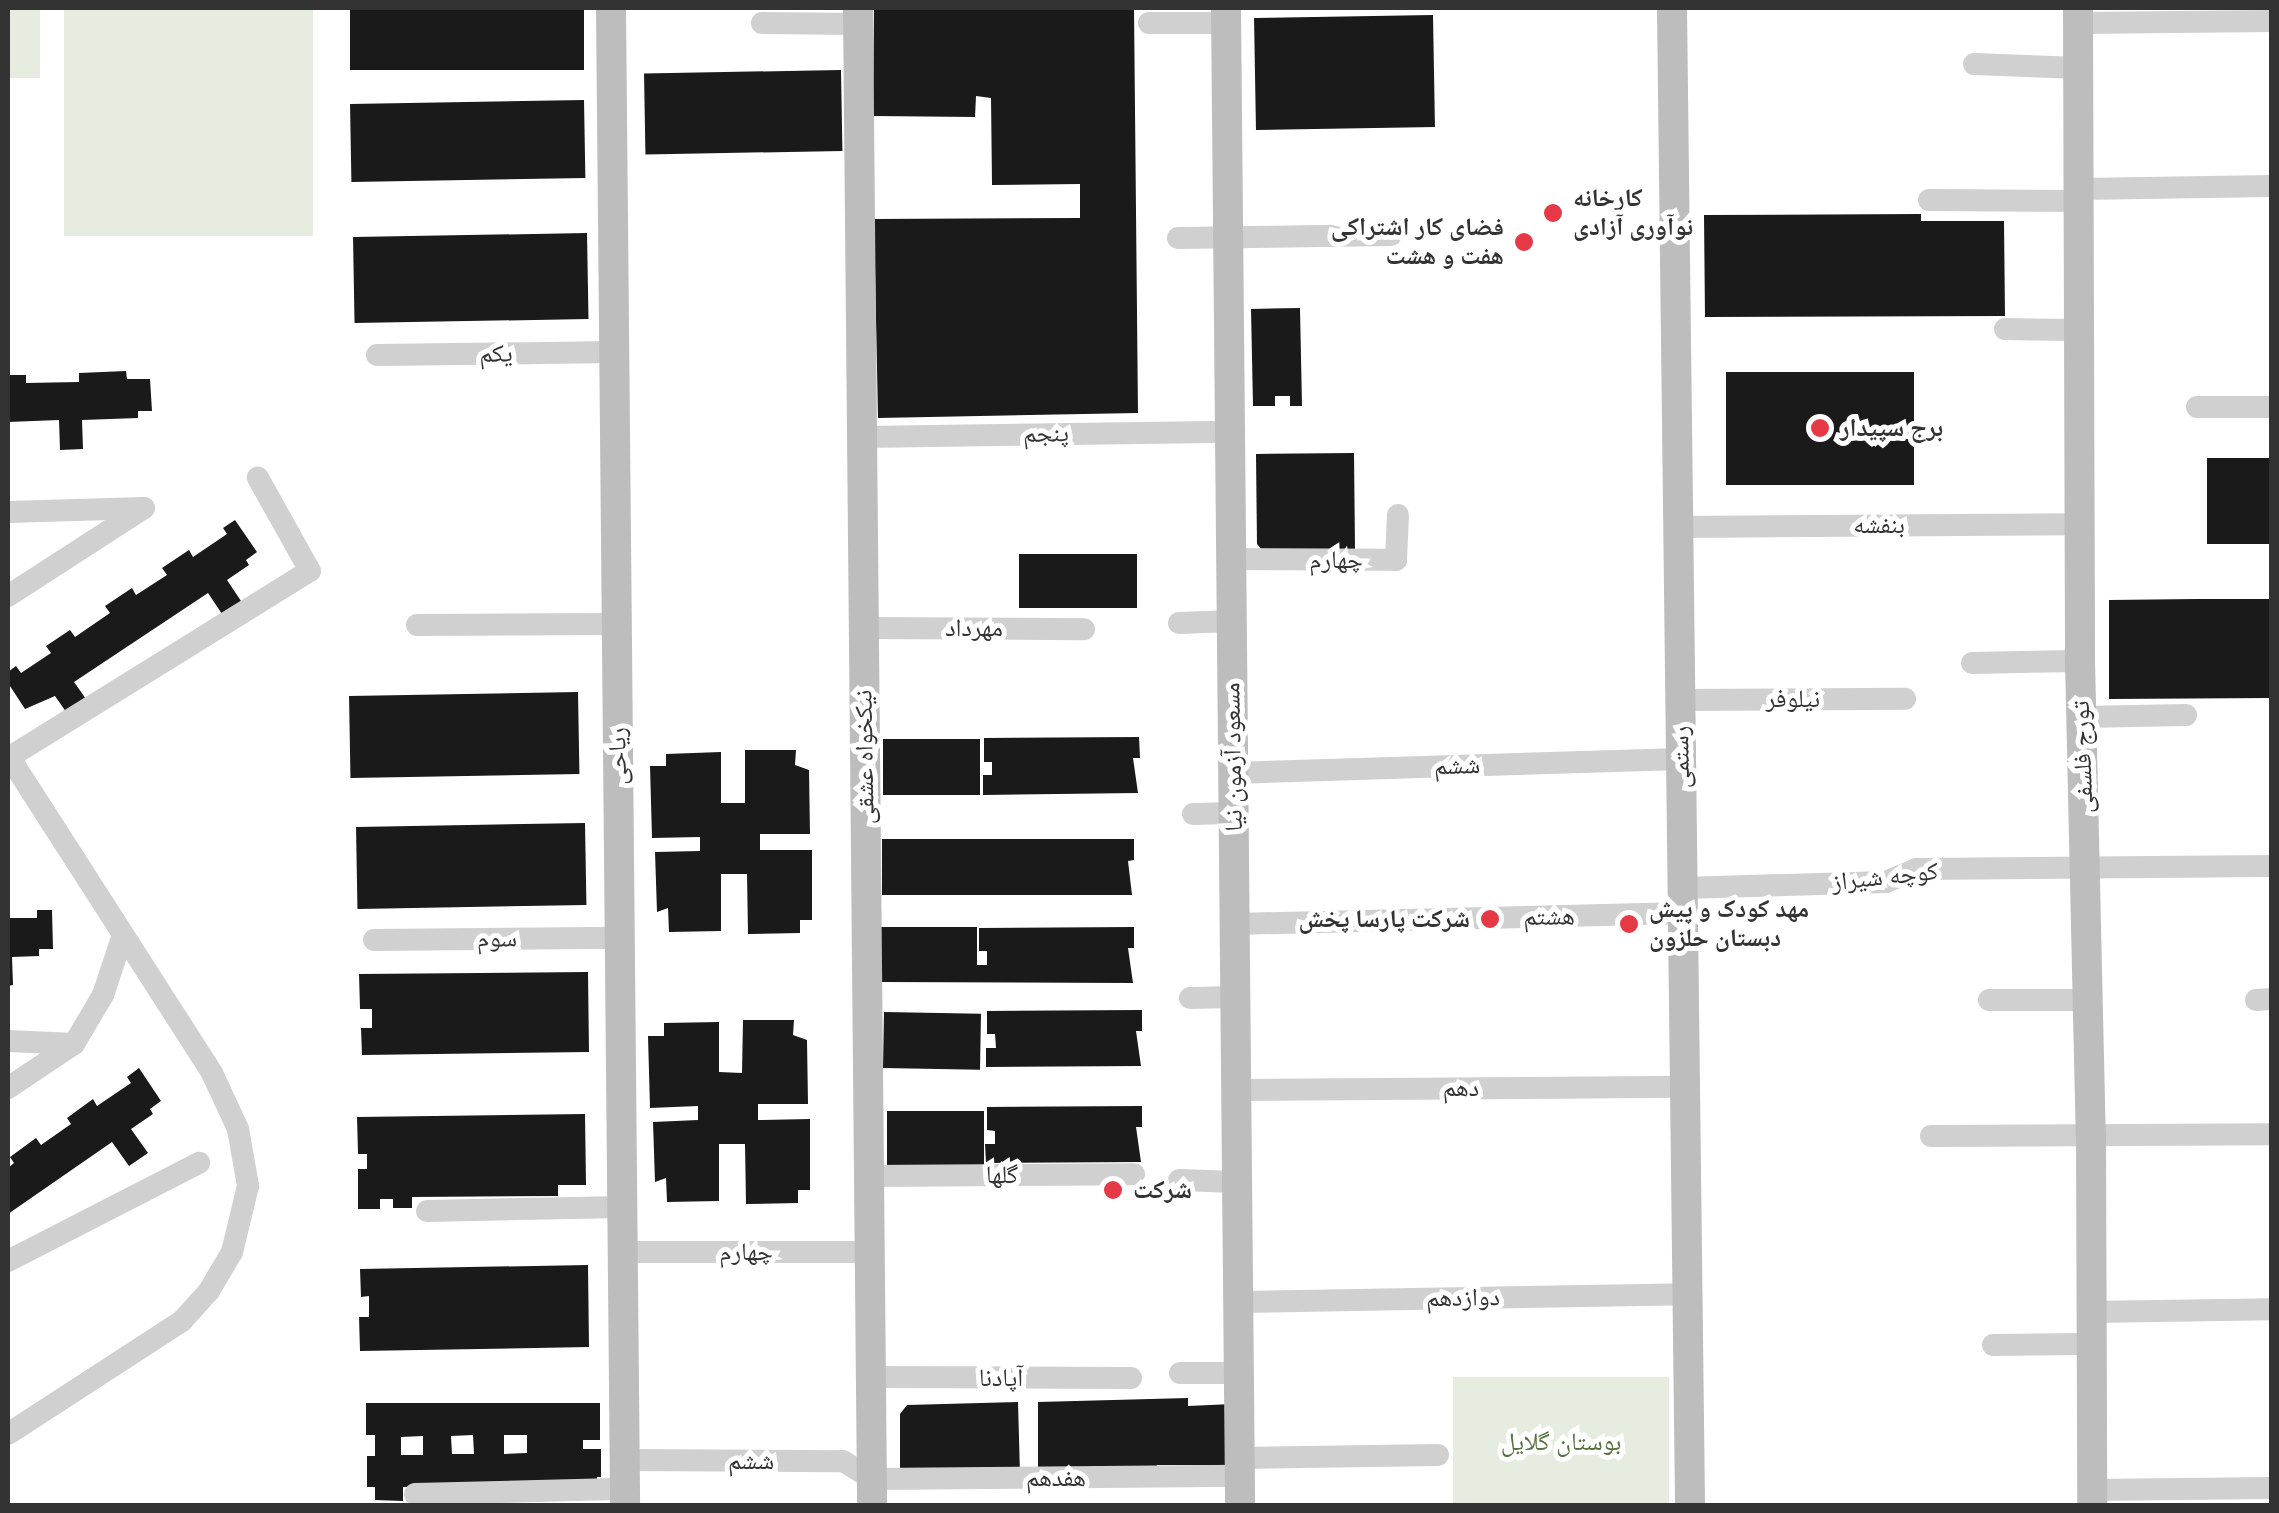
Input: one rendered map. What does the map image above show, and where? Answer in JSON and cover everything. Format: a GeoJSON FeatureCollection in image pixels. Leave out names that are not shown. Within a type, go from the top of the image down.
{"type":"FeatureCollection","features":[{"type":"Feature","properties":{"kind":"street","name":"ریاحی"},"geometry":{"type":"LineString","coordinates":[[610,8],[625,1485]]}},
{"type":"Feature","properties":{"kind":"street","name":"رستمی"},"geometry":{"type":"LineString","coordinates":[[1672,8],[1690,1506]]}},
{"type":"Feature","properties":{"kind":"street"},"geometry":{"type":"LineString","coordinates":[[2079,15],[2272,21]]}},
{"type":"Feature","properties":{"kind":"street","name":"تورج فلسفی"},"geometry":{"type":"LineString","coordinates":[[2079,15],[2080,661],[2091,1136],[2092,1498]]}},
{"type":"Feature","properties":{"kind":"street"},"geometry":{"type":"LineString","coordinates":[[762,22],[858,16]]}},
{"type":"Feature","properties":{"kind":"street","name":"نیکخواه عشقی"},"geometry":{"type":"LineString","coordinates":[[858,16],[872,1492]]}},
{"type":"Feature","properties":{"kind":"street"},"geometry":{"type":"LineString","coordinates":[[1149,23],[1226,16]]}},
{"type":"Feature","properties":{"kind":"street","name":"مسعود آزمون نیا"},"geometry":{"type":"LineString","coordinates":[[1226,16],[1240,1480]]}},
{"type":"Feature","properties":{"kind":"street"},"geometry":{"type":"LineString","coordinates":[[1974,64],[2079,68]]}},
{"type":"Feature","properties":{"kind":"street"},"geometry":{"type":"LineString","coordinates":[[1929,200],[2272,186]]}},
{"type":"Feature","properties":{"kind":"street"},"geometry":{"type":"LineString","coordinates":[[1178,238],[1391,235]]}},
{"type":"Feature","properties":{"kind":"street"},"geometry":{"type":"LineString","coordinates":[[2005,329],[2080,330]]}},
{"type":"Feature","properties":{"kind":"street","name":"یکم"},"geometry":{"type":"LineString","coordinates":[[377,355],[614,352]]}},
{"type":"Feature","properties":{"kind":"street"},"geometry":{"type":"LineString","coordinates":[[2197,407],[2272,406]]}},
{"type":"Feature","properties":{"kind":"street","name":"پنجم"},"geometry":{"type":"LineString","coordinates":[[862,437],[1230,432]]}},
{"type":"Feature","properties":{"kind":"street"},"geometry":{"type":"LineString","coordinates":[[8,1434],[182,1321],[210,1292],[232,1252],[248,1186],[238,1129],[212,1073],[8,756],[310,570],[258,478]]}},
{"type":"Feature","properties":{"kind":"street"},"geometry":{"type":"LineString","coordinates":[[8,512],[144,508],[8,596]]}},
{"type":"Feature","properties":{"kind":"street","name":"چهارم"},"geometry":{"type":"LineString","coordinates":[[1231,559],[1396,560],[1398,515]]}},
{"type":"Feature","properties":{"kind":"street","name":"بنفشه"},"geometry":{"type":"LineString","coordinates":[[1678,526],[2080,524]]}},
{"type":"Feature","properties":{"kind":"street"},"geometry":{"type":"LineString","coordinates":[[1179,623],[1232,622]]}},
{"type":"Feature","properties":{"kind":"street"},"geometry":{"type":"LineString","coordinates":[[418,625],[617,624]]}},
{"type":"Feature","properties":{"kind":"street","name":"مهرداد"},"geometry":{"type":"LineString","coordinates":[[864,628],[1084,628]]}},
{"type":"Feature","properties":{"kind":"street"},"geometry":{"type":"LineString","coordinates":[[1972,663],[2080,661]]}},
{"type":"Feature","properties":{"kind":"street","name":"نیلوفر"},"geometry":{"type":"LineString","coordinates":[[1680,700],[1904,698]]}},
{"type":"Feature","properties":{"kind":"street"},"geometry":{"type":"LineString","coordinates":[[2082,716],[2186,715]]}},
{"type":"Feature","properties":{"kind":"street","name":"ششم"},"geometry":{"type":"LineString","coordinates":[[1233,773],[1681,759]]}},
{"type":"Feature","properties":{"kind":"street"},"geometry":{"type":"LineString","coordinates":[[1193,814],[1234,813]]}},
{"type":"Feature","properties":{"kind":"street","name":"کوچه شیراز"},"geometry":{"type":"LineString","coordinates":[[1683,901],[1886,882],[1916,870],[2272,866]]}},
{"type":"Feature","properties":{"kind":"street","name":"هشتم"},"geometry":{"type":"LineString","coordinates":[[1235,924],[1683,901]]}},
{"type":"Feature","properties":{"kind":"street"},"geometry":{"type":"LineString","coordinates":[[8,1088],[74,1044],[103,995],[123,935]]}},
{"type":"Feature","properties":{"kind":"street","name":"سوم"},"geometry":{"type":"LineString","coordinates":[[374,940],[620,938]]}},
{"type":"Feature","properties":{"kind":"street"},"geometry":{"type":"LineString","coordinates":[[1190,998],[1235,997]]}},
{"type":"Feature","properties":{"kind":"street"},"geometry":{"type":"LineString","coordinates":[[1989,1000],[2089,1000]]}},
{"type":"Feature","properties":{"kind":"street"},"geometry":{"type":"LineString","coordinates":[[8,1041],[74,1044]]}},
{"type":"Feature","properties":{"kind":"street","name":"دهم"},"geometry":{"type":"LineString","coordinates":[[1236,1090],[1685,1086]]}},
{"type":"Feature","properties":{"kind":"street"},"geometry":{"type":"LineString","coordinates":[[1931,1136],[2272,1134]]}},
{"type":"Feature","properties":{"kind":"street"},"geometry":{"type":"LineString","coordinates":[[8,1261],[199,1162]]}},
{"type":"Feature","properties":{"kind":"street","name":"گلها"},"geometry":{"type":"LineString","coordinates":[[869,1176],[1134,1174]]}},
{"type":"Feature","properties":{"kind":"street"},"geometry":{"type":"LineString","coordinates":[[1179,1180],[1237,1182]]}},
{"type":"Feature","properties":{"kind":"street"},"geometry":{"type":"LineString","coordinates":[[427,1211],[624,1206]]}},
{"type":"Feature","properties":{"kind":"street","name":"چهارم"},"geometry":{"type":"LineString","coordinates":[[624,1252],[870,1252]]}},
{"type":"Feature","properties":{"kind":"street","name":"دوازدهم"},"geometry":{"type":"LineString","coordinates":[[1238,1302],[1688,1294]]}},
{"type":"Feature","properties":{"kind":"street"},"geometry":{"type":"LineString","coordinates":[[2092,1312],[2272,1309]]}},
{"type":"Feature","properties":{"kind":"street"},"geometry":{"type":"LineString","coordinates":[[1993,1346],[2092,1344]]}},
{"type":"Feature","properties":{"kind":"street"},"geometry":{"type":"LineString","coordinates":[[1180,1373],[1239,1373]]}},
{"type":"Feature","properties":{"kind":"street","name":"آپادنا"},"geometry":{"type":"LineString","coordinates":[[871,1377],[1130,1378]]}},
{"type":"Feature","properties":{"kind":"street","name":"هفدهم"},"geometry":{"type":"LineString","coordinates":[[872,1492],[1240,1480],[1438,1455]]}},
{"type":"Feature","properties":{"kind":"street","name":"ششم"},"geometry":{"type":"LineString","coordinates":[[415,1494],[625,1485],[843,1461],[872,1492]]}},
{"type":"Feature","properties":{"kind":"street"},"geometry":{"type":"LineString","coordinates":[[2092,1498],[2272,1488]]}},
{"type":"Feature","properties":{"kind":"green space"},"geometry":{"type":"Polygon","coordinates":[[[8,8],[40,8],[40,78],[8,78],[8,8]]]}},
{"type":"Feature","properties":{"kind":"green space"},"geometry":{"type":"Polygon","coordinates":[[[64,8],[313,8],[313,236],[64,236],[64,8]]]}},
{"type":"Feature","properties":{"kind":"green space","name":"بوستان گلایل"},"geometry":{"type":"Polygon","coordinates":[[[1453,1377],[1669,1377],[1669,1505],[1453,1505],[1453,1377]]]}},
{"type":"Feature","properties":{"kind":"building"},"geometry":{"type":"Polygon","coordinates":[[[350,8],[584,8],[584,70],[350,70],[350,8]]]}},
{"type":"Feature","properties":{"kind":"building"},"geometry":{"type":"Polygon","coordinates":[[[874,8],[1134,8],[1138,413],[878,418],[874,219],[1080,218],[1080,184],[992,185],[991,98],[976,96],[975,117],[873,116],[874,8]]]}},
{"type":"Feature","properties":{"kind":"building"},"geometry":{"type":"Polygon","coordinates":[[[1433,15],[1435,127],[1256,130],[1254,18],[1433,15]]]}},
{"type":"Feature","properties":{"kind":"building"},"geometry":{"type":"Polygon","coordinates":[[[841,70],[842,151],[645,154],[644,73],[841,70]]]}},
{"type":"Feature","properties":{"kind":"building"},"geometry":{"type":"Polygon","coordinates":[[[584,100],[585,178],[351,182],[350,104],[584,100]]]}},
{"type":"Feature","properties":{"kind":"building"},"geometry":{"type":"Polygon","coordinates":[[[1921,214],[1921,221],[2004,221],[2005,316],[1705,317],[1704,215],[1921,214]]]}},
{"type":"Feature","properties":{"kind":"building"},"geometry":{"type":"Polygon","coordinates":[[[587,233],[589,319],[355,323],[353,237],[587,233]]]}},
{"type":"Feature","properties":{"kind":"building"},"geometry":{"type":"Polygon","coordinates":[[[1300,308],[1302,406],[1290,406],[1290,396],[1275,396],[1275,406],[1253,406],[1251,309],[1300,308]]]}},
{"type":"Feature","properties":{"kind":"building"},"geometry":{"type":"Polygon","coordinates":[[[126,371],[127,379],[150,379],[152,411],[138,411],[138,418],[82,420],[83,449],[60,450],[59,420],[8,422],[8,375],[26,375],[26,383],[79,382],[79,373],[126,371]]]}},
{"type":"Feature","properties":{"kind":"building","name":"برج سپیدار"},"geometry":{"type":"Polygon","coordinates":[[[1726,372],[1914,372],[1914,485],[1726,485],[1726,372]]]}},
{"type":"Feature","properties":{"kind":"building"},"geometry":{"type":"Polygon","coordinates":[[[1354,453],[1355,549],[1262,550],[1257,544],[1256,454],[1354,453]]]}},
{"type":"Feature","properties":{"kind":"building"},"geometry":{"type":"Polygon","coordinates":[[[2207,458],[2272,458],[2272,544],[2207,544],[2207,458]]]}},
{"type":"Feature","properties":{"kind":"building"},"geometry":{"type":"Polygon","coordinates":[[[235,520],[257,552],[246,560],[249,565],[227,580],[243,604],[224,617],[208,593],[74,682],[91,706],[71,719],[55,696],[25,709],[8,683],[8,672],[16,666],[21,673],[51,653],[46,646],[70,630],[75,637],[110,613],[105,606],[132,588],[136,595],[167,575],[162,568],[189,550],[193,557],[227,534],[223,528],[235,520]]]}},
{"type":"Feature","properties":{"kind":"building"},"geometry":{"type":"Polygon","coordinates":[[[1019,554],[1137,554],[1137,608],[1019,608],[1019,554]]]}},
{"type":"Feature","properties":{"kind":"building"},"geometry":{"type":"Polygon","coordinates":[[[2272,599],[2272,698],[2109,699],[2109,600],[2272,599]]]}},
{"type":"Feature","properties":{"kind":"building"},"geometry":{"type":"Polygon","coordinates":[[[578,692],[579,774],[350,778],[349,696],[578,692]]]}},
{"type":"Feature","properties":{"kind":"building"},"geometry":{"type":"Polygon","coordinates":[[[1139,737],[1140,758],[1133,758],[1138,793],[983,795],[983,775],[992,775],[992,762],[984,762],[984,738],[1139,737]]]}},
{"type":"Feature","properties":{"kind":"building"},"geometry":{"type":"Polygon","coordinates":[[[883,739],[980,739],[980,795],[883,795],[883,739]]]}},
{"type":"Feature","properties":{"kind":"building"},"geometry":{"type":"Polygon","coordinates":[[[745,750],[796,750],[795,765],[809,770],[810,834],[760,834],[760,850],[812,850],[812,920],[800,920],[800,933],[748,934],[747,874],[721,874],[721,931],[669,932],[668,908],[657,912],[655,852],[700,851],[700,837],[652,838],[650,766],[666,766],[666,754],[721,752],[721,803],[745,803],[745,750]]]}},
{"type":"Feature","properties":{"kind":"building"},"geometry":{"type":"Polygon","coordinates":[[[585,823],[586,905],[357,909],[356,827],[585,823]]]}},
{"type":"Feature","properties":{"kind":"building"},"geometry":{"type":"Polygon","coordinates":[[[882,839],[1134,839],[1134,860],[1128,861],[1132,895],[882,895],[882,839]]]}},
{"type":"Feature","properties":{"kind":"building"},"geometry":{"type":"Polygon","coordinates":[[[37,910],[52,910],[53,949],[39,949],[39,956],[12,957],[13,985],[8,986],[8,918],[37,918],[37,910]]]}},
{"type":"Feature","properties":{"kind":"building"},"geometry":{"type":"Polygon","coordinates":[[[880,927],[977,927],[977,965],[987,965],[987,951],[979,951],[979,928],[1134,927],[1134,948],[1128,948],[1133,983],[880,982],[880,927]]]}},
{"type":"Feature","properties":{"kind":"building"},"geometry":{"type":"Polygon","coordinates":[[[588,972],[589,1052],[362,1055],[361,1028],[372,1028],[372,1009],[360,1009],[359,974],[588,972]]]}},
{"type":"Feature","properties":{"kind":"building"},"geometry":{"type":"Polygon","coordinates":[[[1142,1010],[1142,1031],[1136,1031],[1141,1066],[986,1067],[986,1048],[996,1048],[995,1034],[987,1034],[987,1011],[1142,1010]]]}},
{"type":"Feature","properties":{"kind":"building"},"geometry":{"type":"Polygon","coordinates":[[[884,1012],[981,1014],[980,1070],[883,1068],[884,1012]]]}},
{"type":"Feature","properties":{"kind":"building"},"geometry":{"type":"Polygon","coordinates":[[[743,1020],[794,1020],[793,1035],[807,1040],[808,1104],[758,1104],[758,1120],[810,1119],[810,1190],[798,1190],[798,1203],[746,1204],[745,1144],[719,1144],[719,1201],[667,1202],[666,1178],[655,1182],[653,1122],[698,1120],[698,1106],[650,1108],[648,1036],[664,1036],[664,1023],[719,1022],[719,1072],[742,1073],[743,1020]]]}},
{"type":"Feature","properties":{"kind":"building"},"geometry":{"type":"Polygon","coordinates":[[[139,1068],[161,1101],[150,1109],[153,1114],[131,1129],[148,1153],[129,1166],[112,1142],[8,1214],[8,1168],[14,1163],[10,1157],[36,1138],[41,1145],[71,1124],[67,1118],[93,1099],[97,1106],[131,1083],[127,1077],[139,1068]]]}},
{"type":"Feature","properties":{"kind":"building"},"geometry":{"type":"Polygon","coordinates":[[[1142,1106],[1142,1127],[1136,1127],[1141,1162],[986,1163],[985,1144],[995,1144],[995,1131],[987,1130],[987,1107],[1142,1106]]]}},
{"type":"Feature","properties":{"kind":"building"},"geometry":{"type":"Polygon","coordinates":[[[887,1111],[984,1111],[984,1167],[887,1167],[887,1111]]]}},
{"type":"Feature","properties":{"kind":"building"},"geometry":{"type":"Polygon","coordinates":[[[585,1114],[586,1185],[558,1185],[558,1196],[412,1197],[412,1208],[393,1208],[393,1199],[380,1199],[380,1209],[358,1209],[358,1169],[367,1169],[367,1154],[358,1154],[357,1117],[585,1114]]]}},
{"type":"Feature","properties":{"kind":"building"},"geometry":{"type":"Polygon","coordinates":[[[588,1265],[589,1347],[360,1351],[359,1317],[369,1317],[369,1296],[361,1297],[360,1269],[588,1265]]]}},
{"type":"Feature","properties":{"kind":"building"},"geometry":{"type":"Polygon","coordinates":[[[1188,1398],[1188,1406],[1232,1404],[1226,1465],[1157,1465],[1156,1471],[1038,1475],[1038,1402],[1188,1398]]]}},
{"type":"Feature","properties":{"kind":"building"},"geometry":{"type":"Polygon","coordinates":[[[1018,1402],[1020,1474],[900,1468],[900,1414],[907,1405],[1018,1402]]]}},
{"type":"Feature","properties":{"kind":"building"},"geometry":{"type":"Polygon","coordinates":[[[366,1403],[600,1403],[600,1440],[583,1440],[583,1449],[601,1449],[601,1477],[597,1477],[597,1486],[403,1487],[403,1501],[375,1500],[375,1487],[367,1487],[367,1456],[375,1456],[375,1435],[366,1435],[366,1403]],[[473,1435],[451,1436],[452,1454],[474,1454],[473,1435]],[[504,1435],[504,1454],[527,1453],[527,1435],[504,1435]],[[423,1436],[401,1437],[401,1455],[423,1455],[423,1436]]]}},
{"type":"Feature","properties":{"kind":"place","name":"کارخانه نوآوری آزادی"},"geometry":{"type":"Point","coordinates":[1553,213]}},
{"type":"Feature","properties":{"kind":"place","name":"فضای کار اشتراکی هفت و هشت"},"geometry":{"type":"Point","coordinates":[1524,242]}},
{"type":"Feature","properties":{"kind":"place","name":"برج سپیدار"},"geometry":{"type":"Point","coordinates":[1820,428]}},
{"type":"Feature","properties":{"kind":"place","name":"شرکت پارسا پخش"},"geometry":{"type":"Point","coordinates":[1490,919]}},
{"type":"Feature","properties":{"kind":"place","name":"مهد کودک و پیش دبستان حلزون"},"geometry":{"type":"Point","coordinates":[1629,924]}},
{"type":"Feature","properties":{"kind":"place","name":"شرکت"},"geometry":{"type":"Point","coordinates":[1113,1190]}}]}
